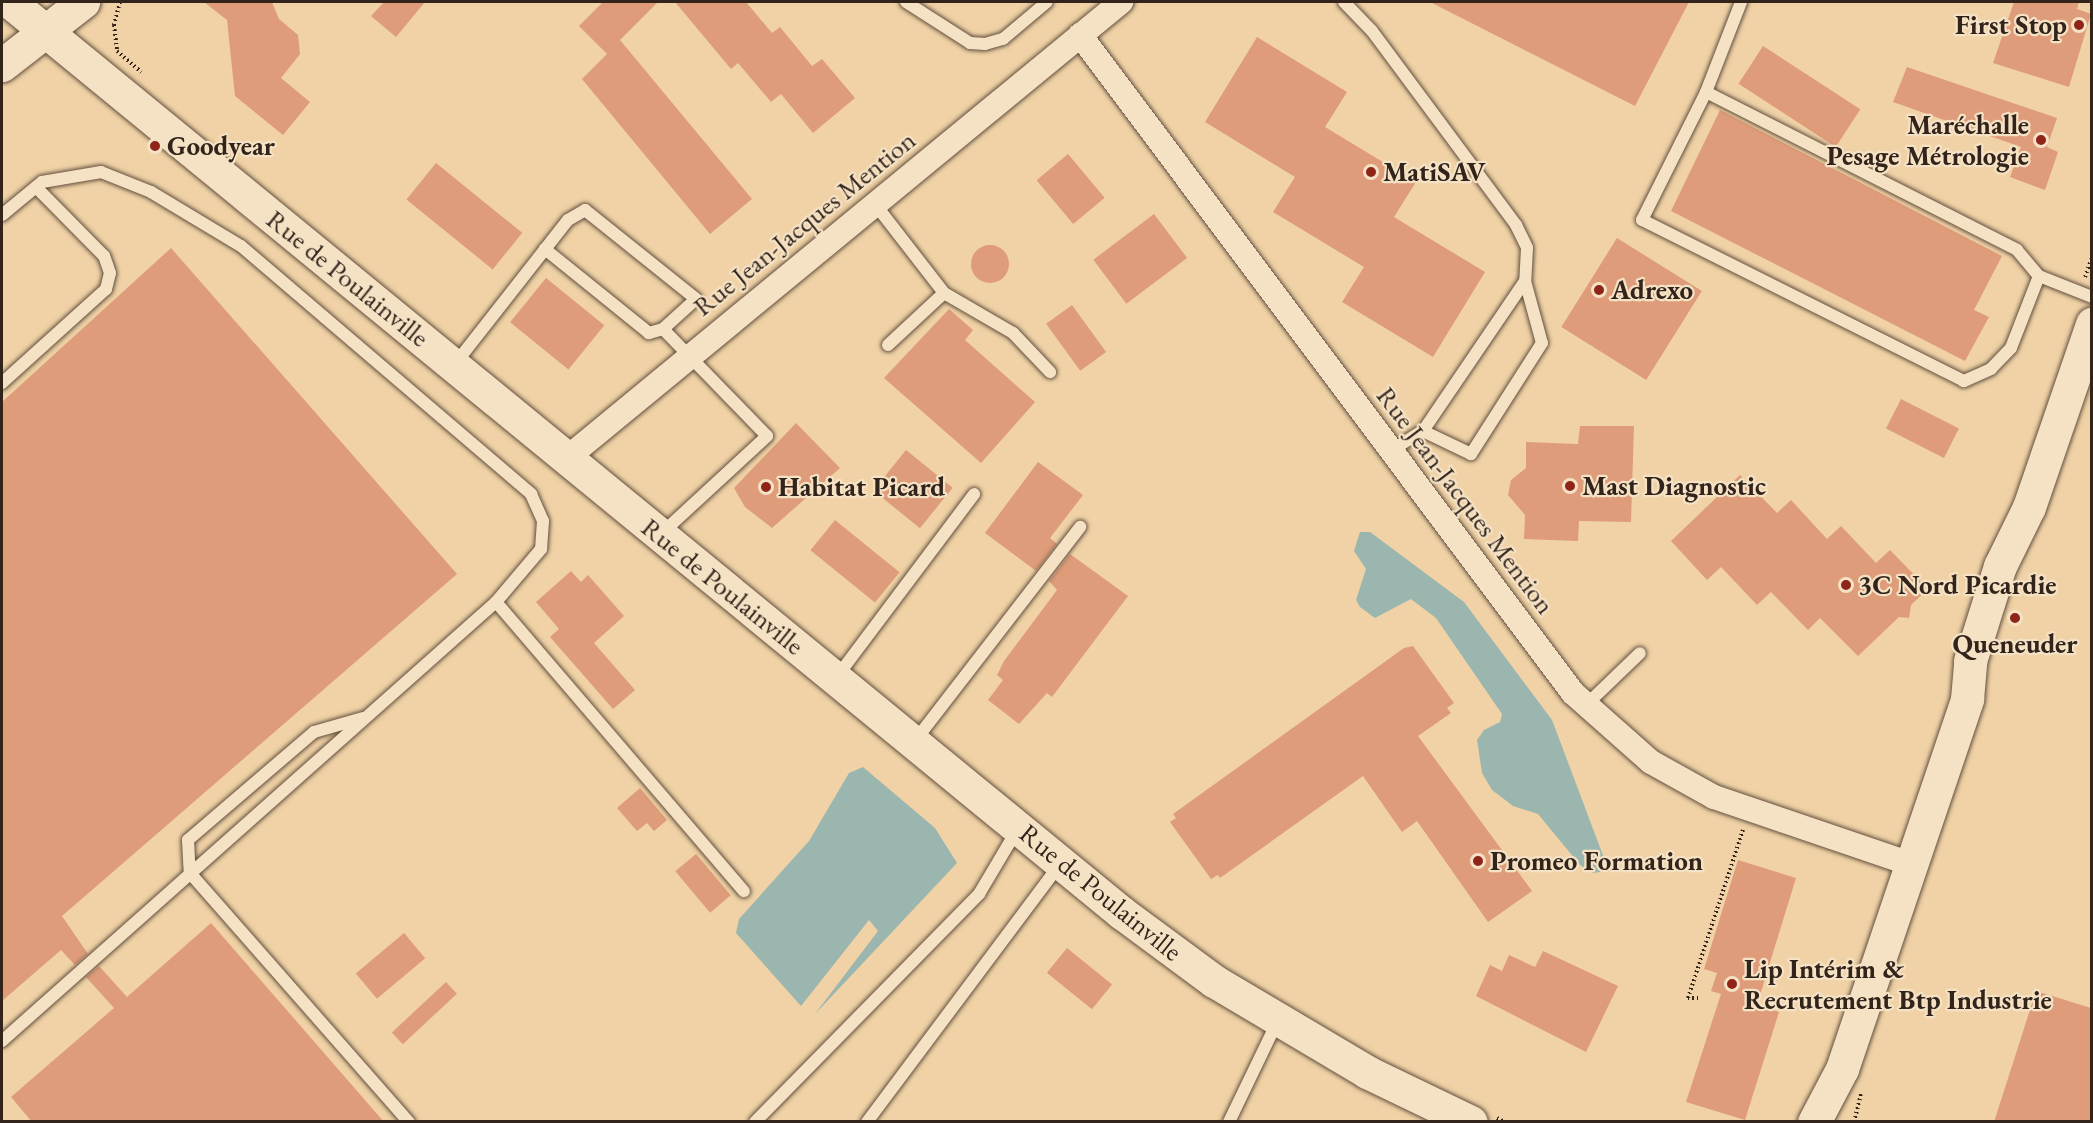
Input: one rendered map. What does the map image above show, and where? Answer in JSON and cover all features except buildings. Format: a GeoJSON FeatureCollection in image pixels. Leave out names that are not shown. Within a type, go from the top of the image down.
{"type":"FeatureCollection","features":[{"type":"Feature","properties":{"kind":"street","name":"Rue de Poulainville"},"geometry":{"type":"LineString","coordinates":[[10,2],[914,742],[1214,981],[1367,1072],[1471,1122]]}},
{"type":"Feature","properties":{"kind":"street"},"geometry":{"type":"LineString","coordinates":[[2,65],[83,2]]}},
{"type":"Feature","properties":{"kind":"street","name":"Rue Jean-Jacques Mention"},"geometry":{"type":"LineString","coordinates":[[567,458],[1121,2]]}},
{"type":"Feature","properties":{"kind":"street","name":"Rue Jean-Jacques Mention"},"geometry":{"type":"LineString","coordinates":[[1080,35],[1586,706],[1651,762],[1714,797],[1911,864]]}},
{"type":"Feature","properties":{"kind":"street"},"geometry":{"type":"LineString","coordinates":[[1814,1122],[1842,1069],[1967,699],[1989,668],[2021,574],[2029,507],[2091,324]]}},
{"type":"Feature","properties":{"kind":"street"},"geometry":{"type":"LineString","coordinates":[[1839,1122],[1842,1069]]}},
{"type":"Feature","properties":{"kind":"lane"},"geometry":{"type":"LineString","coordinates":[[906,2],[970,43],[985,44],[1003,39],[1047,2]]}},
{"type":"Feature","properties":{"kind":"lane"},"geometry":{"type":"LineString","coordinates":[[1344,2],[1372,31],[1516,225],[1527,248],[1525,281],[1542,343],[1471,454],[1424,431]]}},
{"type":"Feature","properties":{"kind":"lane"},"geometry":{"type":"LineString","coordinates":[[1741,2],[1706,92],[1642,220],[1964,381],[1990,369],[2011,348],[2039,276]]}},
{"type":"Feature","properties":{"kind":"lane"},"geometry":{"type":"LineString","coordinates":[[1706,92],[2017,250],[2039,276],[2091,297]]}},
{"type":"Feature","properties":{"kind":"lane"},"geometry":{"type":"LineString","coordinates":[[2,215],[36,187],[101,171],[151,192],[241,246],[531,494],[543,521],[541,549],[496,602],[2,1041]]}},
{"type":"Feature","properties":{"kind":"lane"},"geometry":{"type":"LineString","coordinates":[[2,383],[106,289],[110,273],[104,256],[36,187]]}},
{"type":"Feature","properties":{"kind":"lane"},"geometry":{"type":"LineString","coordinates":[[875,204],[944,293],[1013,333],[1050,372]]}},
{"type":"Feature","properties":{"kind":"lane"},"geometry":{"type":"LineString","coordinates":[[454,365],[545,249],[568,220],[585,210],[696,299],[663,328],[649,333],[545,249]]}},
{"type":"Feature","properties":{"kind":"lane"},"geometry":{"type":"LineString","coordinates":[[1392,450],[1424,431],[1525,281]]}},
{"type":"Feature","properties":{"kind":"lane"},"geometry":{"type":"LineString","coordinates":[[888,345],[944,293]]}},
{"type":"Feature","properties":{"kind":"lane"},"geometry":{"type":"LineString","coordinates":[[660,535],[767,436],[663,328]]}},
{"type":"Feature","properties":{"kind":"lane"},"geometry":{"type":"LineString","coordinates":[[836,678],[974,494]]}},
{"type":"Feature","properties":{"kind":"lane"},"geometry":{"type":"LineString","coordinates":[[914,742],[1080,527]]}},
{"type":"Feature","properties":{"kind":"lane"},"geometry":{"type":"LineString","coordinates":[[496,602],[744,891]]}},
{"type":"Feature","properties":{"kind":"lane"},"geometry":{"type":"LineString","coordinates":[[1586,706],[1640,653]]}},
{"type":"Feature","properties":{"kind":"lane"},"geometry":{"type":"LineString","coordinates":[[367,717],[314,732],[188,840],[190,873],[409,1122]]}},
{"type":"Feature","properties":{"kind":"lane"},"geometry":{"type":"LineString","coordinates":[[755,1122],[979,894],[1019,826]]}},
{"type":"Feature","properties":{"kind":"lane"},"geometry":{"type":"LineString","coordinates":[[867,1122],[1062,862]]}},
{"type":"Feature","properties":{"kind":"lane"},"geometry":{"type":"LineString","coordinates":[[1229,1122],[1279,1020]]}},
{"type":"Feature","properties":{"kind":"path"},"geometry":{"type":"LineString","coordinates":[[117,51],[114,25],[120,2]]}},
{"type":"Feature","properties":{"kind":"path"},"geometry":{"type":"LineString","coordinates":[[1698,998],[1688,998],[1750,810]]}},
{"type":"Feature","properties":{"kind":"water"},"geometry":{"type":"Polygon","coordinates":[[[1360,532],[1370,532],[1464,602],[1552,720],[1604,858],[1600,872],[1593,873],[1580,865],[1538,814],[1513,806],[1492,790],[1482,773],[1477,740],[1484,730],[1500,722],[1502,714],[1436,618],[1411,599],[1375,618],[1360,607],[1356,600],[1366,569],[1354,551],[1360,532]]]}},
{"type":"Feature","properties":{"kind":"water"},"geometry":{"type":"Polygon","coordinates":[[[863,767],[935,828],[957,863],[815,1014],[878,931],[869,920],[801,1006],[736,933],[739,919],[809,841],[849,773],[863,767]]]}},
{"type":"Feature","properties":{"kind":"place","name":"First Stop"},"geometry":{"type":"Point","coordinates":[2079,25]}},
{"type":"Feature","properties":{"kind":"place","name":"Maréchalle Pesage Métrologie"},"geometry":{"type":"Point","coordinates":[2041,140]}},
{"type":"Feature","properties":{"kind":"place","name":"Goodyear"},"geometry":{"type":"Point","coordinates":[155,146]}},
{"type":"Feature","properties":{"kind":"place","name":"MatiSAV"},"geometry":{"type":"Point","coordinates":[1371,172]}},
{"type":"Feature","properties":{"kind":"place","name":"Adrexo"},"geometry":{"type":"Point","coordinates":[1599,290]}},
{"type":"Feature","properties":{"kind":"place","name":"Mast Diagnostic"},"geometry":{"type":"Point","coordinates":[1570,486]}},
{"type":"Feature","properties":{"kind":"place","name":"Habitat Picard"},"geometry":{"type":"Point","coordinates":[766,487]}},
{"type":"Feature","properties":{"kind":"place","name":"3C Nord Picardie"},"geometry":{"type":"Point","coordinates":[1846,585]}},
{"type":"Feature","properties":{"kind":"place","name":"Queneuder"},"geometry":{"type":"Point","coordinates":[2015,618]}},
{"type":"Feature","properties":{"kind":"place","name":"Promeo Formation"},"geometry":{"type":"Point","coordinates":[1478,861]}},
{"type":"Feature","properties":{"kind":"place","name":"Lip Intérim & Recrutement Btp Industrie"},"geometry":{"type":"Point","coordinates":[1732,984]}}]}
